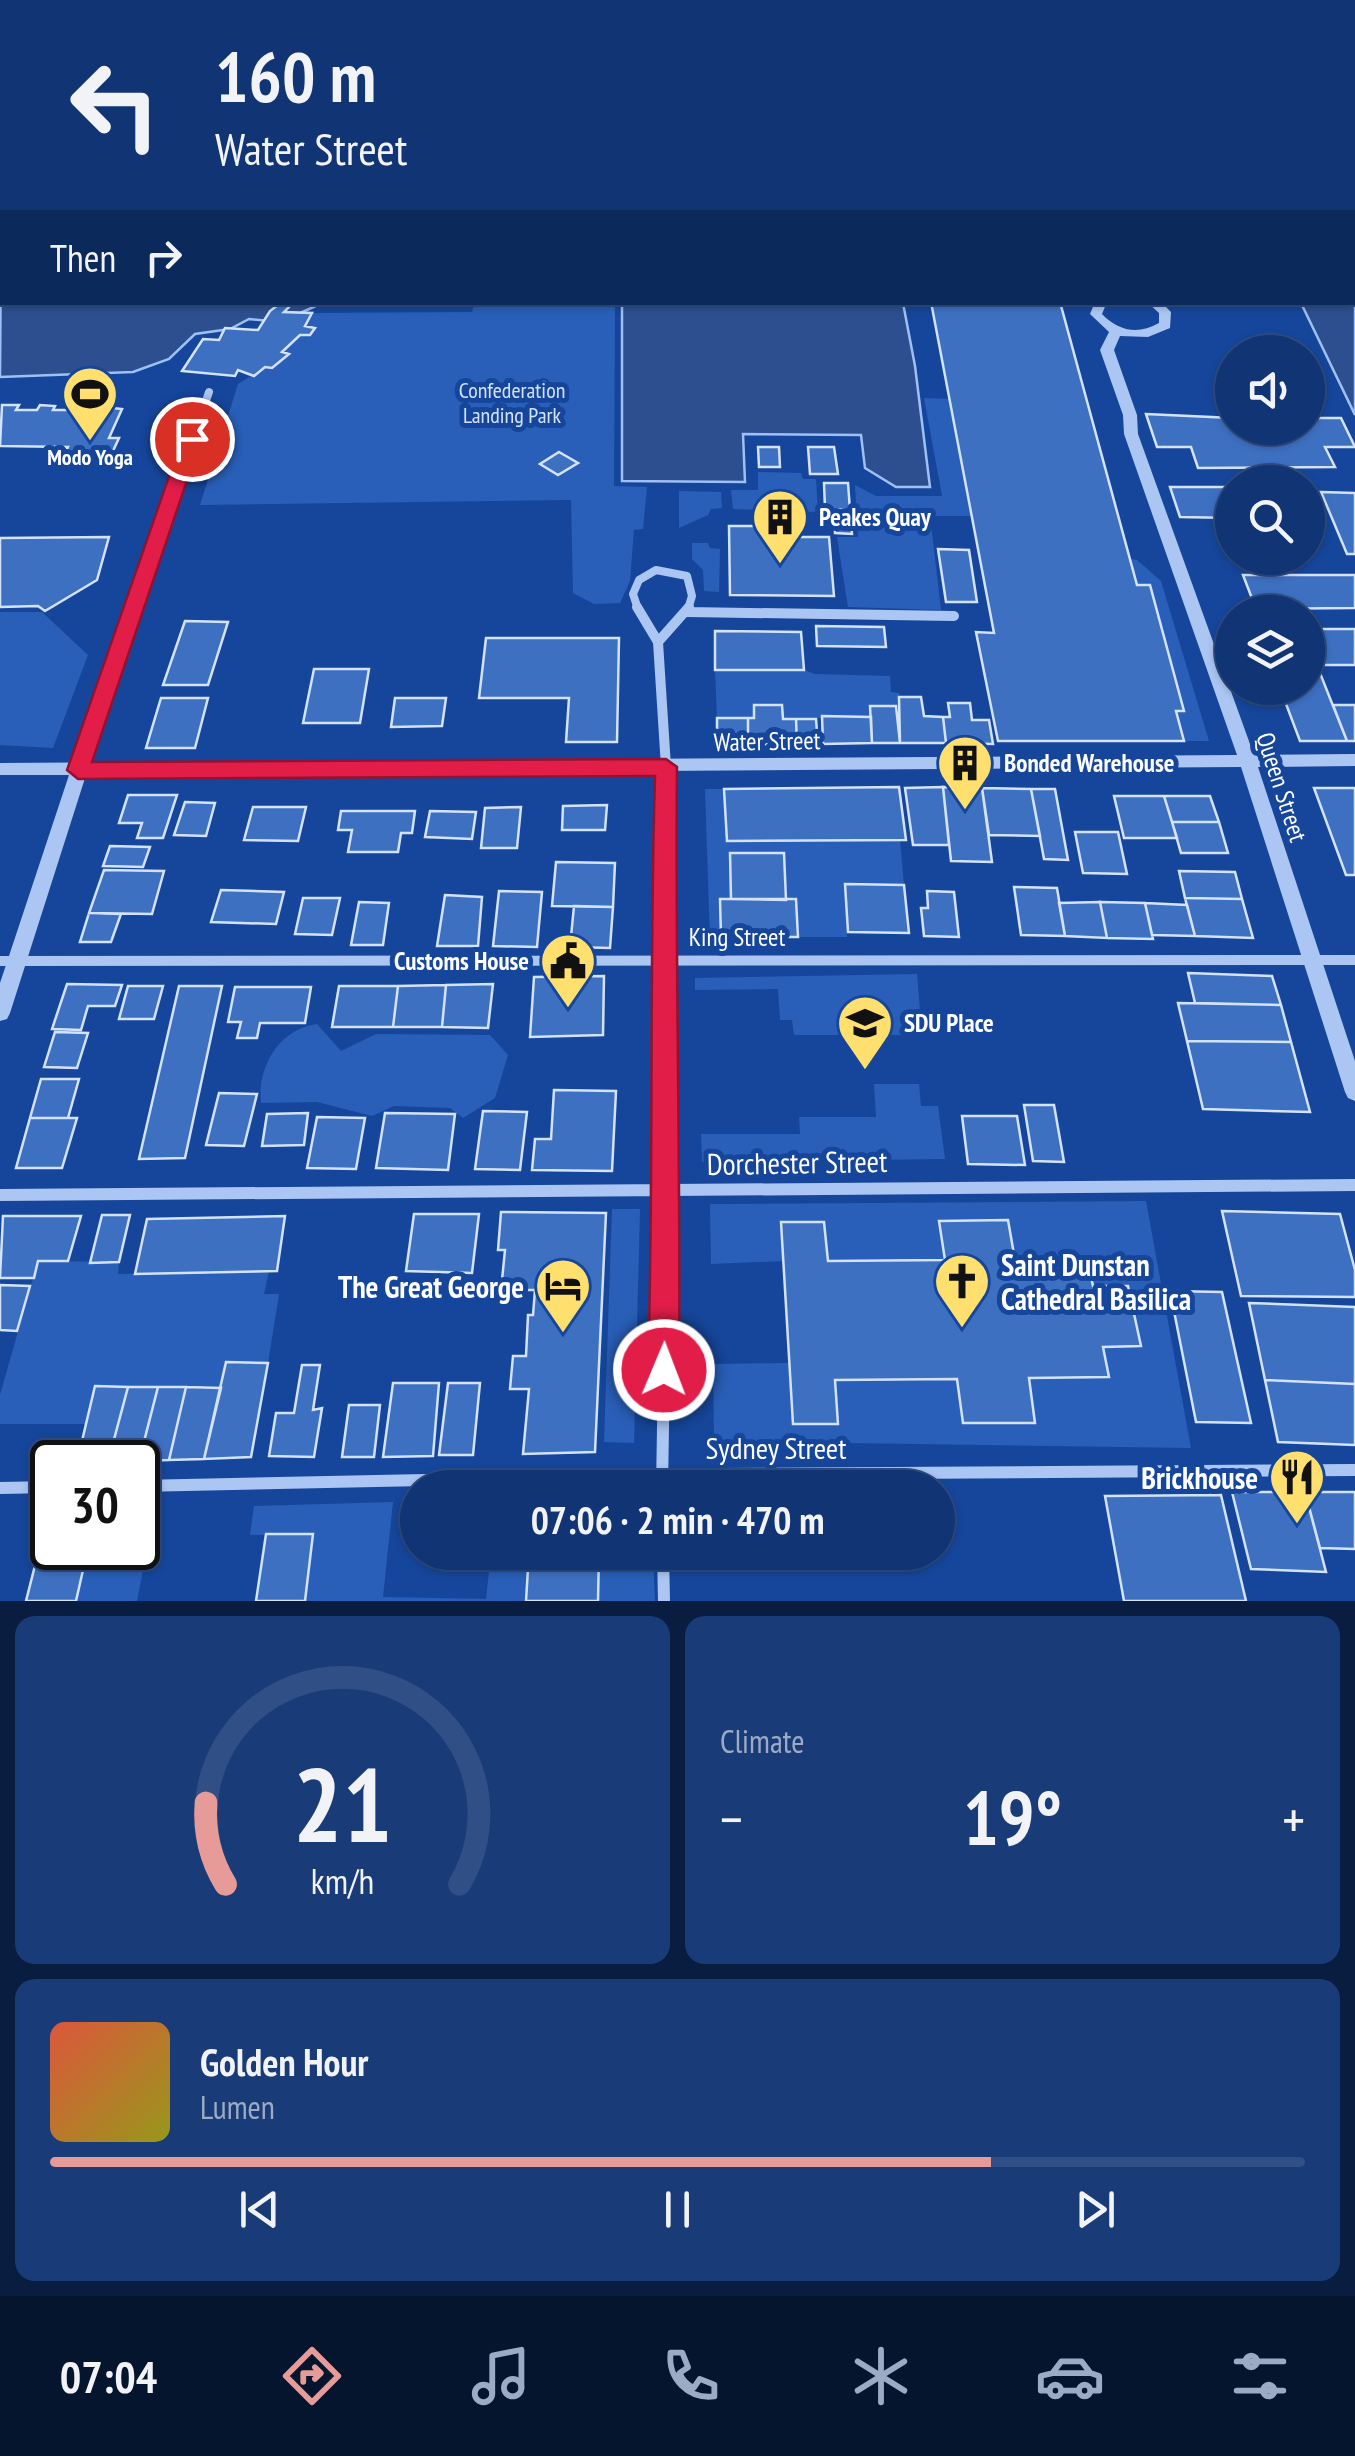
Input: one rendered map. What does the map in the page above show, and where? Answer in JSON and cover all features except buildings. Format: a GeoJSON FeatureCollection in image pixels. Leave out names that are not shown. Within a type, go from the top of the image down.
{"type":"FeatureCollection","features":[{"type":"Feature","properties":{"kind":"street"},"geometry":{"type":"LineString","coordinates":[[1098,305],[1100,320],[1116,330],[1140,334],[1160,330],[1167,318],[1156,305]]}},
{"type":"Feature","properties":{"kind":"street","name":"Queen Street"},"geometry":{"type":"LineString","coordinates":[[1116,330],[1106,350],[1130,415],[1131,434],[1248,762],[1355,1092]]}},
{"type":"Feature","properties":{"kind":"street"},"geometry":{"type":"LineString","coordinates":[[0,1013],[8,961],[209,392]]}},
{"type":"Feature","properties":{"kind":"street"},"geometry":{"type":"LineString","coordinates":[[658,642],[687,612],[694,594],[687,576],[656,570],[639,580],[634,594],[636,608],[658,642],[666,767],[662,960],[667,1189],[662,1470]]}},
{"type":"Feature","properties":{"kind":"street"},"geometry":{"type":"LineString","coordinates":[[687,612],[954,616]]}},
{"type":"Feature","properties":{"kind":"street","name":"Water Street"},"geometry":{"type":"LineString","coordinates":[[0,768],[1355,760]]}},
{"type":"Feature","properties":{"kind":"street","name":"King Street"},"geometry":{"type":"LineString","coordinates":[[8,961],[1355,960]]}},
{"type":"Feature","properties":{"kind":"street","name":"Dorchester Street"},"geometry":{"type":"LineString","coordinates":[[0,1194],[1355,1185]]}},
{"type":"Feature","properties":{"kind":"street","name":"Sydney Street"},"geometry":{"type":"LineString","coordinates":[[955,1476],[1355,1470]]}},
{"type":"Feature","properties":{"kind":"street","name":"Sydney Street"},"geometry":{"type":"LineString","coordinates":[[160,1486],[400,1484]]}},
{"type":"Feature","properties":{"kind":"street"},"geometry":{"type":"LineString","coordinates":[[0,1488],[30,1488]]}},
{"type":"Feature","properties":{"kind":"street"},"geometry":{"type":"LineString","coordinates":[[663,1570],[664,1601]]}},
{"type":"Feature","properties":{"kind":"green space","name":"Confederation Landing Park"},"geometry":{"type":"Polygon","coordinates":[[[474,305],[615,305],[614,486],[647,487],[643,529],[634,530],[630,581],[620,603],[594,604],[573,593],[571,500],[200,505],[238,384],[266,367],[272,368],[288,354],[282,352],[300,335],[312,313],[472,312],[474,305]]]}},
{"type":"Feature","properties":{"kind":"green space"},"geometry":{"type":"Polygon","coordinates":[[[924,398],[950,399],[974,516],[930,516],[941,610],[848,607],[837,537],[858,537],[855,485],[876,496],[942,496],[924,398]]]}},
{"type":"Feature","properties":{"kind":"green space"},"geometry":{"type":"Polygon","coordinates":[[[758,472],[801,473],[803,479],[816,479],[818,512],[733,509],[731,490],[758,490],[758,472]]]}},
{"type":"Feature","properties":{"kind":"green space"},"geometry":{"type":"Polygon","coordinates":[[[679,491],[721,492],[722,508],[711,509],[708,515],[679,528],[679,491]]]}},
{"type":"Feature","properties":{"kind":"green space"},"geometry":{"type":"Polygon","coordinates":[[[692,543],[708,543],[710,548],[720,549],[719,592],[704,591],[703,570],[692,559],[692,543]]]}},
{"type":"Feature","properties":{"kind":"green space"},"geometry":{"type":"Polygon","coordinates":[[[1131,559],[1161,581],[1209,741],[1184,741],[1176,711],[1184,710],[1150,585],[1137,585],[1131,559]]]}},
{"type":"Feature","properties":{"kind":"green space"},"geometry":{"type":"Polygon","coordinates":[[[0,612],[42,612],[88,655],[53,748],[0,745],[0,612]]]}},
{"type":"Feature","properties":{"kind":"green space"},"geometry":{"type":"Polygon","coordinates":[[[715,670],[804,670],[815,674],[890,676],[891,692],[899,693],[901,707],[870,706],[871,717],[783,719],[782,705],[755,705],[754,718],[717,718],[715,670]]]}},
{"type":"Feature","properties":{"kind":"green space"},"geometry":{"type":"Polygon","coordinates":[[[705,789],[724,789],[727,841],[900,840],[904,885],[845,884],[847,937],[798,937],[796,899],[786,900],[784,853],[731,853],[731,899],[721,941],[710,942],[705,789]]]}},
{"type":"Feature","properties":{"kind":"green space"},"geometry":{"type":"Polygon","coordinates":[[[917,974],[922,1035],[794,1035],[792,1020],[780,1020],[778,989],[695,990],[695,978],[917,974]]]}},
{"type":"Feature","properties":{"kind":"green space"},"geometry":{"type":"Polygon","coordinates":[[[317,1024],[341,1051],[376,1034],[490,1035],[508,1055],[495,1098],[463,1118],[450,1108],[394,1106],[372,1116],[317,1102],[261,1103],[263,1076],[273,1052],[292,1033],[317,1024]]]}},
{"type":"Feature","properties":{"kind":"green space"},"geometry":{"type":"Polygon","coordinates":[[[874,1084],[919,1084],[921,1106],[938,1106],[945,1159],[702,1162],[701,1134],[800,1134],[799,1117],[876,1117],[874,1084]]]}},
{"type":"Feature","properties":{"kind":"green space"},"geometry":{"type":"Polygon","coordinates":[[[1146,1201],[1191,1448],[714,1441],[713,1364],[789,1363],[793,1424],[838,1424],[835,1380],[957,1379],[963,1423],[1034,1423],[1029,1378],[1103,1347],[1141,1346],[1128,1286],[1093,1286],[1087,1259],[1015,1260],[940,1221],[945,1260],[828,1261],[824,1222],[782,1222],[783,1261],[711,1264],[710,1204],[1146,1201]]]}},
{"type":"Feature","properties":{"kind":"green space"},"geometry":{"type":"Polygon","coordinates":[[[612,1209],[640,1209],[634,1443],[604,1442],[612,1209]]]}},
{"type":"Feature","properties":{"kind":"green space"},"geometry":{"type":"Polygon","coordinates":[[[38,1261],[119,1262],[118,1274],[269,1271],[264,1294],[279,1294],[268,1363],[226,1362],[221,1388],[95,1386],[87,1424],[0,1424],[0,1395],[38,1261]]]}},
{"type":"Feature","properties":{"kind":"green space"},"geometry":{"type":"Polygon","coordinates":[[[393,1502],[383,1597],[486,1599],[489,1570],[528,1570],[526,1601],[305,1601],[313,1534],[250,1535],[254,1506],[393,1502]]]}},
{"type":"Feature","properties":{"kind":"green space"},"geometry":{"type":"Polygon","coordinates":[[[83,1570],[143,1570],[137,1601],[76,1601],[83,1570]]]}},
{"type":"Feature","properties":{"kind":"green space"},"geometry":{"type":"Polygon","coordinates":[[[599,1570],[654,1570],[655,1601],[598,1601],[599,1570]]]}},
{"type":"Feature","properties":{"kind":"shaded area"},"geometry":{"type":"Polygon","coordinates":[[[1,305],[318,305],[280,322],[249,319],[230,329],[195,334],[169,359],[133,372],[0,377],[1,305]]]}},
{"type":"Feature","properties":{"kind":"shaded area"},"geometry":{"type":"Polygon","coordinates":[[[622,305],[903,305],[930,487],[896,487],[865,468],[861,435],[743,434],[745,482],[622,481],[622,305]]]}},
{"type":"Feature","properties":{"kind":"shaded area"},"geometry":{"type":"Polygon","coordinates":[[[1302,305],[1355,305],[1355,415],[1325,353],[1325,335],[1316,335],[1302,305]]]}},
{"type":"Feature","properties":{"kind":"place","name":"Modo Yoga"},"geometry":{"type":"Point","coordinates":[90,443]}},
{"type":"Feature","properties":{"kind":"place","name":"Peakes Quay"},"geometry":{"type":"Point","coordinates":[780,566]}},
{"type":"Feature","properties":{"kind":"place","name":"Bonded Warehouse"},"geometry":{"type":"Point","coordinates":[965,812]}},
{"type":"Feature","properties":{"kind":"place","name":"Customs House"},"geometry":{"type":"Point","coordinates":[568,1010]}},
{"type":"Feature","properties":{"kind":"place","name":"SDU Place"},"geometry":{"type":"Point","coordinates":[865,1072]}},
{"type":"Feature","properties":{"kind":"place","name":"Saint Dunstan Cathedral Basilica"},"geometry":{"type":"Point","coordinates":[962,1330]}},
{"type":"Feature","properties":{"kind":"place","name":"The Great George"},"geometry":{"type":"Point","coordinates":[563,1335]}},
{"type":"Feature","properties":{"kind":"place","name":"Brickhouse"},"geometry":{"type":"Point","coordinates":[1297,1526]}},
{"type":"Feature","properties":{"kind":"route"},"geometry":{"type":"LineString","coordinates":[[192,439],[78,770],[666,767],[662,960],[667,1189],[664,1370]]}}]}
